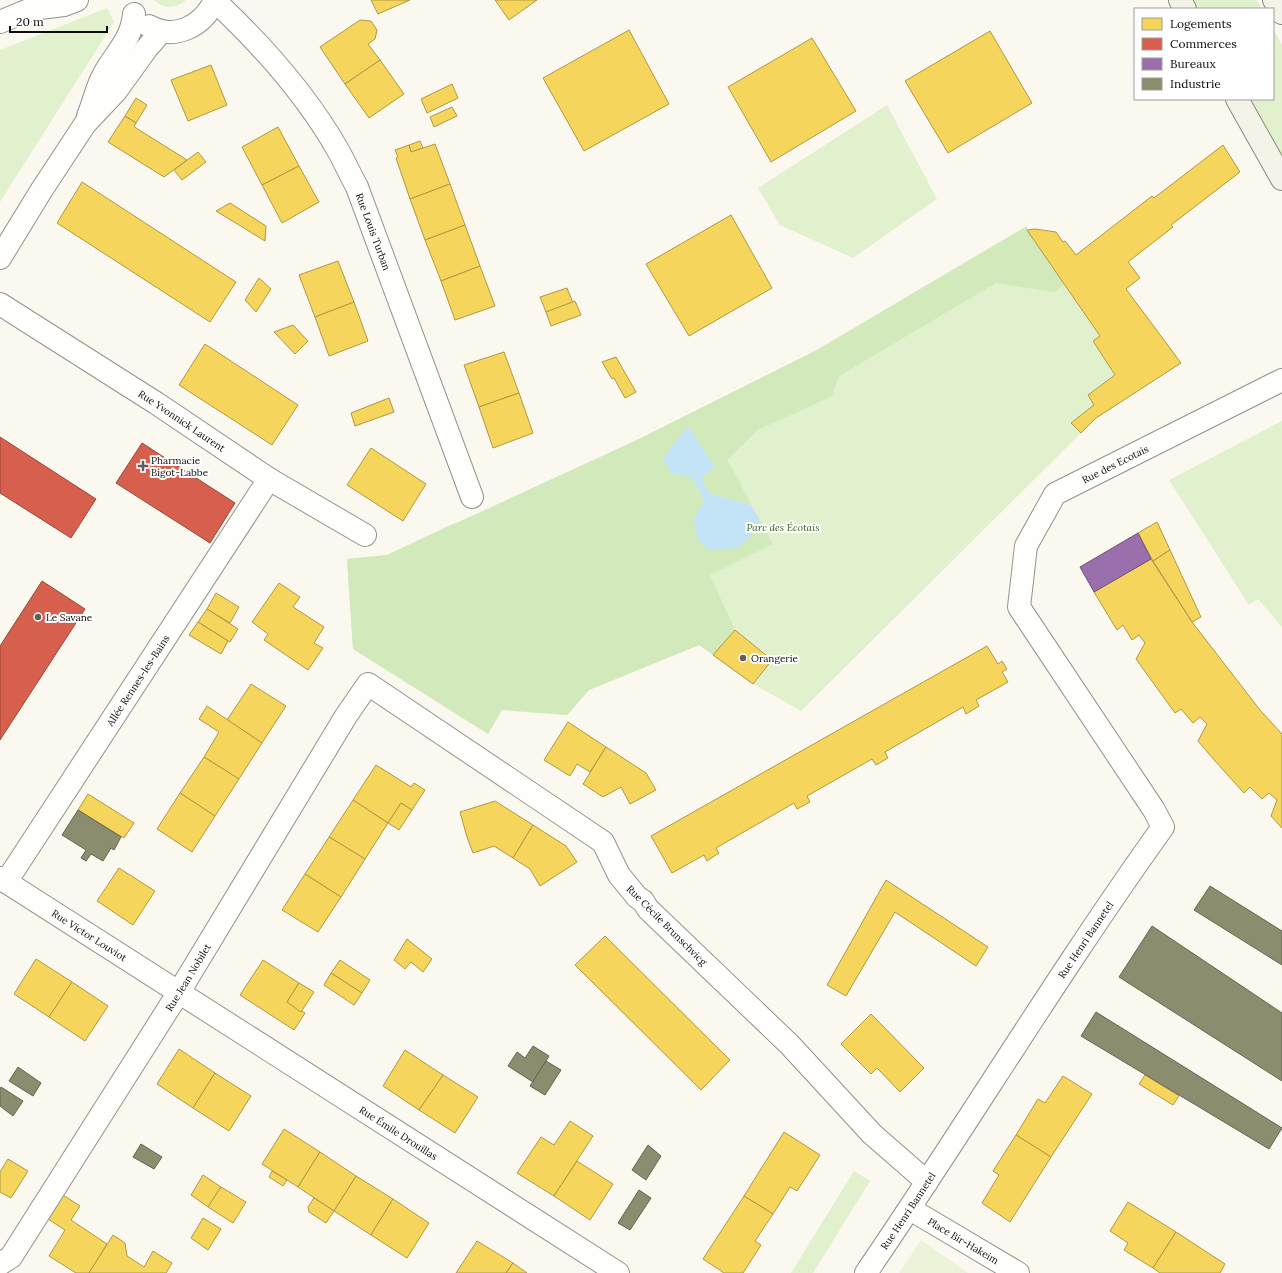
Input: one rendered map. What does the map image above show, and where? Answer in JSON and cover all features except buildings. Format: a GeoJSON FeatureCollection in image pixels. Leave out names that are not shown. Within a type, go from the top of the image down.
{"type":"FeatureCollection","features":[{"type":"Feature","properties":{"kind":"main road"},"geometry":{"type":"LineString","coordinates":[[1274,0],[1282,13]]}},
{"type":"Feature","properties":{"kind":"main road"},"geometry":{"type":"LineString","coordinates":[[1238,100],[1282,178]]}},
{"type":"Feature","properties":{"kind":"street"},"geometry":{"type":"LineString","coordinates":[[0,22],[37,4],[64,5],[77,0]]}},
{"type":"Feature","properties":{"kind":"street"},"geometry":{"type":"LineString","coordinates":[[130,7],[142,22],[162,31],[173,32],[184,30],[203,19],[215,0]]}},
{"type":"Feature","properties":{"kind":"street","name":"Rue Louis Turban"},"geometry":{"type":"LineString","coordinates":[[215,0],[258,43],[286,75],[321,123],[339,152],[357,187],[472,497]]}},
{"type":"Feature","properties":{"kind":"street"},"geometry":{"type":"LineString","coordinates":[[85,124],[101,79],[128,37],[133,26],[130,7]]}},
{"type":"Feature","properties":{"kind":"street"},"geometry":{"type":"LineString","coordinates":[[0,258],[41,191],[85,124],[116,91],[147,48],[162,31]]}},
{"type":"Feature","properties":{"kind":"street","name":"Rue Yvonnick Laurent"},"geometry":{"type":"LineString","coordinates":[[0,304],[156,404],[269,479],[365,535]]}},
{"type":"Feature","properties":{"kind":"street","name":"Rue des Ecotais"},"geometry":{"type":"LineString","coordinates":[[1019,607],[1026,546],[1055,494],[1282,380]]}},
{"type":"Feature","properties":{"kind":"street","name":"Allée Rennes-les-Bains"},"geometry":{"type":"LineString","coordinates":[[3,880],[269,479]]}},
{"type":"Feature","properties":{"kind":"street","name":"Rue Henri Bannetel"},"geometry":{"type":"LineString","coordinates":[[866,1273],[910,1209],[1118,890],[1162,826],[1154,810],[1019,607]]}},
{"type":"Feature","properties":{"kind":"street","name":"Rue Cécile Brunschvicg"},"geometry":{"type":"LineString","coordinates":[[368,684],[603,842],[619,875],[637,897],[644,901],[648,909],[790,1045],[872,1134],[927,1182]]}},
{"type":"Feature","properties":{"kind":"street","name":"Rue Jean Nobilet"},"geometry":{"type":"LineString","coordinates":[[0,1264],[11,1257],[179,992],[346,716],[368,684]]}},
{"type":"Feature","properties":{"kind":"street","name":"Rue Victor Louviot"},"geometry":{"type":"LineString","coordinates":[[3,880],[179,992]]}},
{"type":"Feature","properties":{"kind":"street","name":"Rue Émile Drouillas"},"geometry":{"type":"LineString","coordinates":[[179,992],[618,1273]]}},
{"type":"Feature","properties":{"kind":"street","name":"Place Bir-Hakeim"},"geometry":{"type":"LineString","coordinates":[[910,1209],[1018,1273]]}},
{"type":"Feature","properties":{"kind":"green space"},"geometry":{"type":"Polygon","coordinates":[[[154,0],[186,0],[178,5],[170,7],[162,5],[154,0]]]}},
{"type":"Feature","properties":{"kind":"green space"},"geometry":{"type":"Polygon","coordinates":[[[1190,0],[1257,0],[1261,8],[1194,8],[1190,0]]]}},
{"type":"Feature","properties":{"kind":"green space"},"geometry":{"type":"Polygon","coordinates":[[[107,8],[114,22],[0,202],[0,50],[107,8]]]}},
{"type":"Feature","properties":{"kind":"green space"},"geometry":{"type":"Polygon","coordinates":[[[1274,31],[1282,45],[1282,161],[1248,100],[1274,100],[1274,31]]]}},
{"type":"Feature","properties":{"kind":"green space"},"geometry":{"type":"Polygon","coordinates":[[[887,105],[937,199],[853,258],[780,225],[758,188],[887,105]]]}},
{"type":"Feature","properties":{"kind":"green space","name":"Parc des Écotais"},"geometry":{"type":"Polygon","coordinates":[[[1027,226],[1027,230],[1100,336],[1093,341],[1115,375],[1088,395],[1094,405],[1071,423],[1081,433],[801,711],[753,684],[699,645],[589,690],[567,715],[501,710],[488,734],[353,649],[347,559],[387,555],[443,528],[502,504],[639,439],[815,351],[1027,226]]]}},
{"type":"Feature","properties":{"kind":"green space"},"geometry":{"type":"Polygon","coordinates":[[[1027,226],[1027,230],[1065,284],[1054,292],[996,283],[839,376],[832,396],[758,430],[727,460],[751,505],[710,494],[701,478],[714,466],[688,426],[671,473],[691,477],[704,501],[694,520],[749,539],[760,520],[773,544],[710,575],[735,630],[713,655],[699,645],[589,690],[567,715],[502,710],[488,734],[353,649],[347,559],[387,555],[639,439],[815,351],[1027,226]]]}},
{"type":"Feature","properties":{"kind":"green space"},"geometry":{"type":"Polygon","coordinates":[[[1282,421],[1282,627],[1258,599],[1249,605],[1169,480],[1282,421]]]}},
{"type":"Feature","properties":{"kind":"green space"},"geometry":{"type":"Polygon","coordinates":[[[854,1171],[870,1181],[813,1273],[791,1273],[854,1171]]]}},
{"type":"Feature","properties":{"kind":"green space"},"geometry":{"type":"Polygon","coordinates":[[[921,1240],[968,1273],[899,1273],[921,1240]]]}},
{"type":"Feature","properties":{"kind":"water"},"geometry":{"type":"Polygon","coordinates":[[[688,426],[714,466],[701,478],[710,494],[751,505],[760,520],[749,539],[737,548],[709,550],[698,540],[694,520],[704,500],[691,477],[671,473],[663,458],[688,426]]]}},
{"type":"Feature","properties":{"kind":"place","name":"Pharmacie Bigot-Labbe"},"geometry":{"type":"Point","coordinates":[143,466]}},
{"type":"Feature","properties":{"kind":"place","name":"Le Savane"},"geometry":{"type":"Point","coordinates":[38,617]}},
{"type":"Feature","properties":{"kind":"place","name":"Orangerie"},"geometry":{"type":"Point","coordinates":[743,658]}}]}
